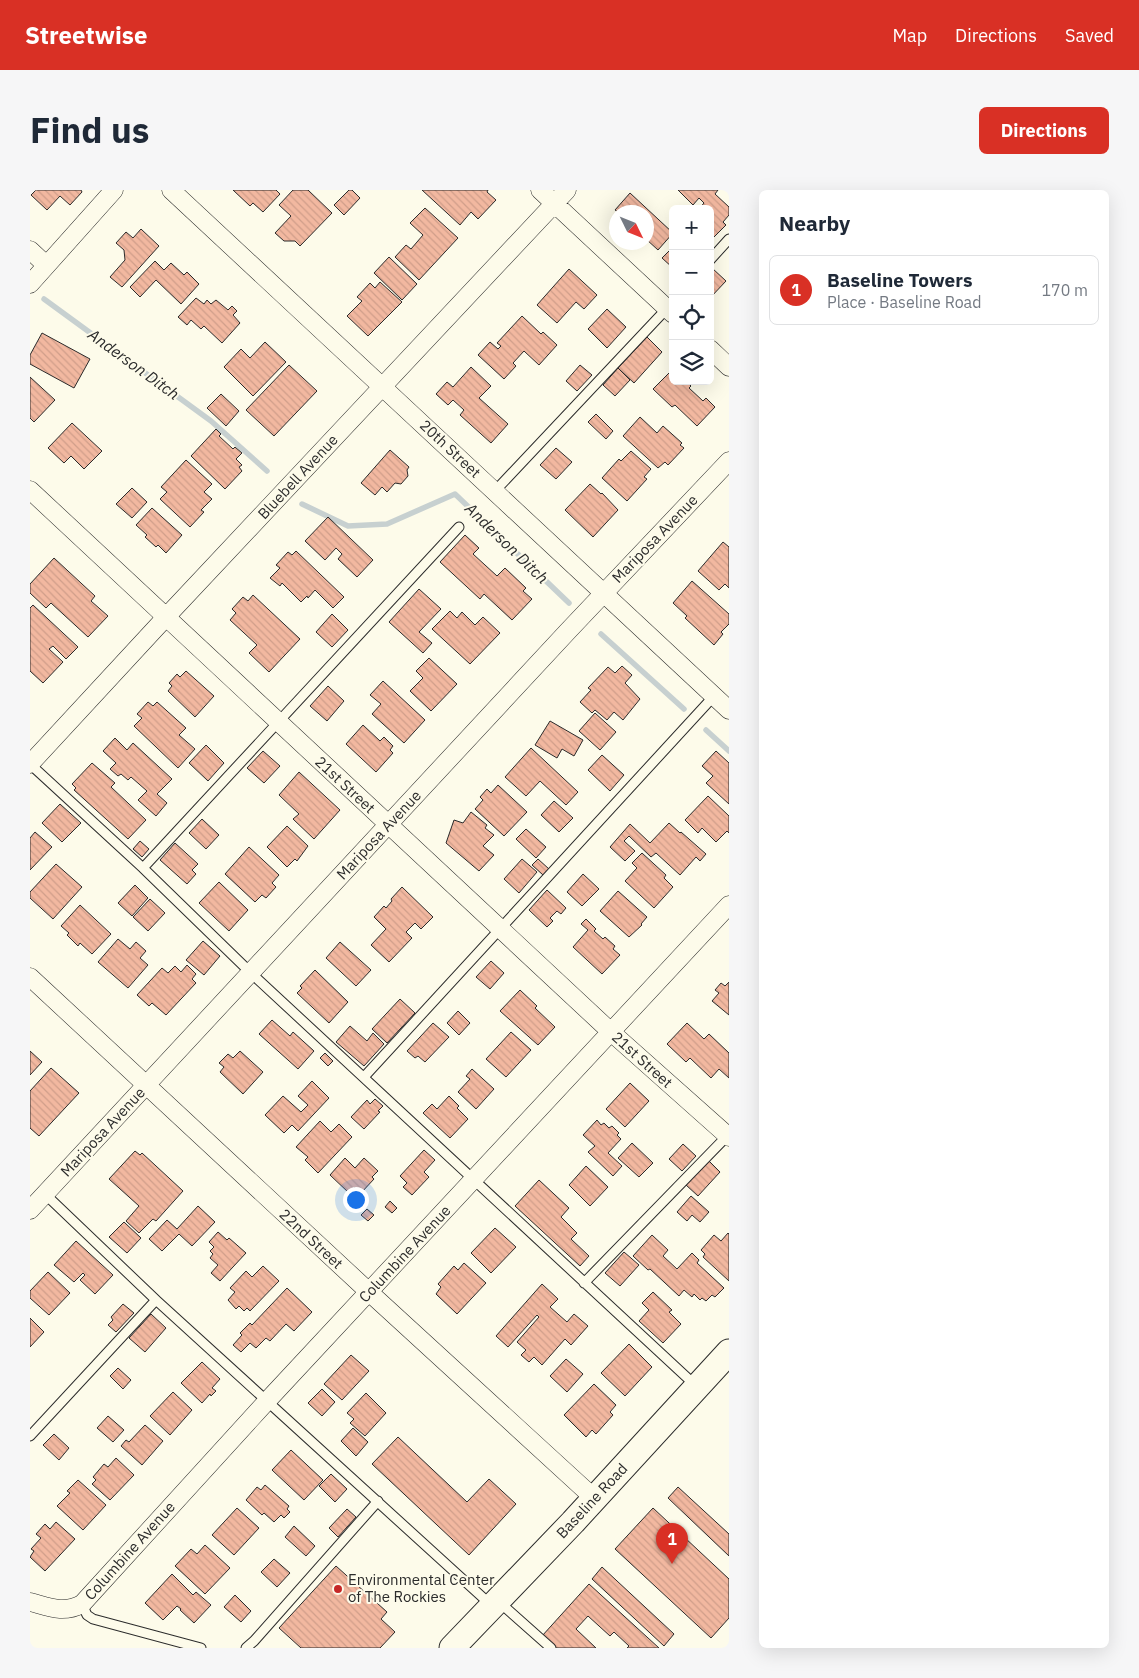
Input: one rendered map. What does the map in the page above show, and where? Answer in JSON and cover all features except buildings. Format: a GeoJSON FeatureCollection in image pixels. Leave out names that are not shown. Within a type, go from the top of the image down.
{"type":"FeatureCollection","features":[{"type":"Feature","properties":{"kind":"street"},"geometry":{"type":"LineString","coordinates":[[30,284],[114,190]]}},
{"type":"Feature","properties":{"kind":"street","name":"20th Street"},"geometry":{"type":"LineString","coordinates":[[170,190],[729,710]]}},
{"type":"Feature","properties":{"kind":"street"},"geometry":{"type":"LineString","coordinates":[[540,190],[669,306]]}},
{"type":"Feature","properties":{"kind":"street","name":"Bluebell Avenue"},"geometry":{"type":"LineString","coordinates":[[30,764],[568,190]]}},
{"type":"Feature","properties":{"kind":"street"},"geometry":{"type":"LineString","coordinates":[[30,250],[46,265]]}},
{"type":"Feature","properties":{"kind":"street"},"geometry":{"type":"LineString","coordinates":[[714,353],[729,367]]}},
{"type":"Feature","properties":{"kind":"street","name":"Mariposa Avenue"},"geometry":{"type":"LineString","coordinates":[[30,1210],[387,825],[729,461]]}},
{"type":"Feature","properties":{"kind":"street","name":"21st Street"},"geometry":{"type":"LineString","coordinates":[[30,490],[499,929],[611,1032],[728,1135]]}},
{"type":"Feature","properties":{"kind":"street","name":"Columbine Avenue"},"geometry":{"type":"LineString","coordinates":[[82,1604],[267,1400],[729,905]]}},
{"type":"Feature","properties":{"kind":"street","name":"22nd Street"},"geometry":{"type":"LineString","coordinates":[[30,977],[595,1499]]}},
{"type":"Feature","properties":{"kind":"street","name":"Baseline Road"},"geometry":{"type":"LineString","coordinates":[[452,1648],[595,1499],[729,1352]]}},
{"type":"Feature","properties":{"kind":"street"},"geometry":{"type":"LineString","coordinates":[[30,1602],[61,1610],[72,1609],[82,1604]]}},
{"type":"Feature","properties":{"kind":"lane"},"geometry":{"type":"LineString","coordinates":[[714,256],[729,239]]}},
{"type":"Feature","properties":{"kind":"lane"},"geometry":{"type":"LineString","coordinates":[[495,491],[669,310]]}},
{"type":"Feature","properties":{"kind":"lane"},"geometry":{"type":"LineString","coordinates":[[143,868],[459,527]]}},
{"type":"Feature","properties":{"kind":"lane"},"geometry":{"type":"LineString","coordinates":[[364,1077],[714,696]]}},
{"type":"Feature","properties":{"kind":"lane"},"geometry":{"type":"LineString","coordinates":[[30,764],[143,868],[251,973],[696,1387]]}},
{"type":"Feature","properties":{"kind":"lane"},"geometry":{"type":"LineString","coordinates":[[584,1283],[728,1135]]}},
{"type":"Feature","properties":{"kind":"lane"},"geometry":{"type":"LineString","coordinates":[[44,1194],[156,1300],[378,1501],[496,1604],[551,1648]]}},
{"type":"Feature","properties":{"kind":"lane"},"geometry":{"type":"LineString","coordinates":[[30,1436],[156,1300]]}},
{"type":"Feature","properties":{"kind":"lane"},"geometry":{"type":"LineString","coordinates":[[246,1648],[378,1501]]}},
{"type":"Feature","properties":{"kind":"lane"},"geometry":{"type":"LineString","coordinates":[[82,1604],[87,1615],[93,1619],[200,1648]]}},
{"type":"Feature","properties":{"kind":"waterway","name":"Anderson Ditch"},"geometry":{"type":"LineString","coordinates":[[44,299],[211,421],[267,471]]}},
{"type":"Feature","properties":{"kind":"waterway","name":"Anderson Ditch"},"geometry":{"type":"LineString","coordinates":[[302,504],[348,526],[387,524],[455,494],[569,603]]}},
{"type":"Feature","properties":{"kind":"waterway","name":"Anderson Ditch"},"geometry":{"type":"LineString","coordinates":[[601,634],[684,709]]}},
{"type":"Feature","properties":{"kind":"waterway","name":"Anderson Ditch"},"geometry":{"type":"LineString","coordinates":[[706,730],[729,751]]}},
{"type":"Feature","properties":{"kind":"place","name":"Baseline Towers"},"geometry":{"type":"Point","coordinates":[672,1564]}},
{"type":"Feature","properties":{"kind":"place","name":"Environmental Center of The Rockies"},"geometry":{"type":"Point","coordinates":[338,1589]}}]}
